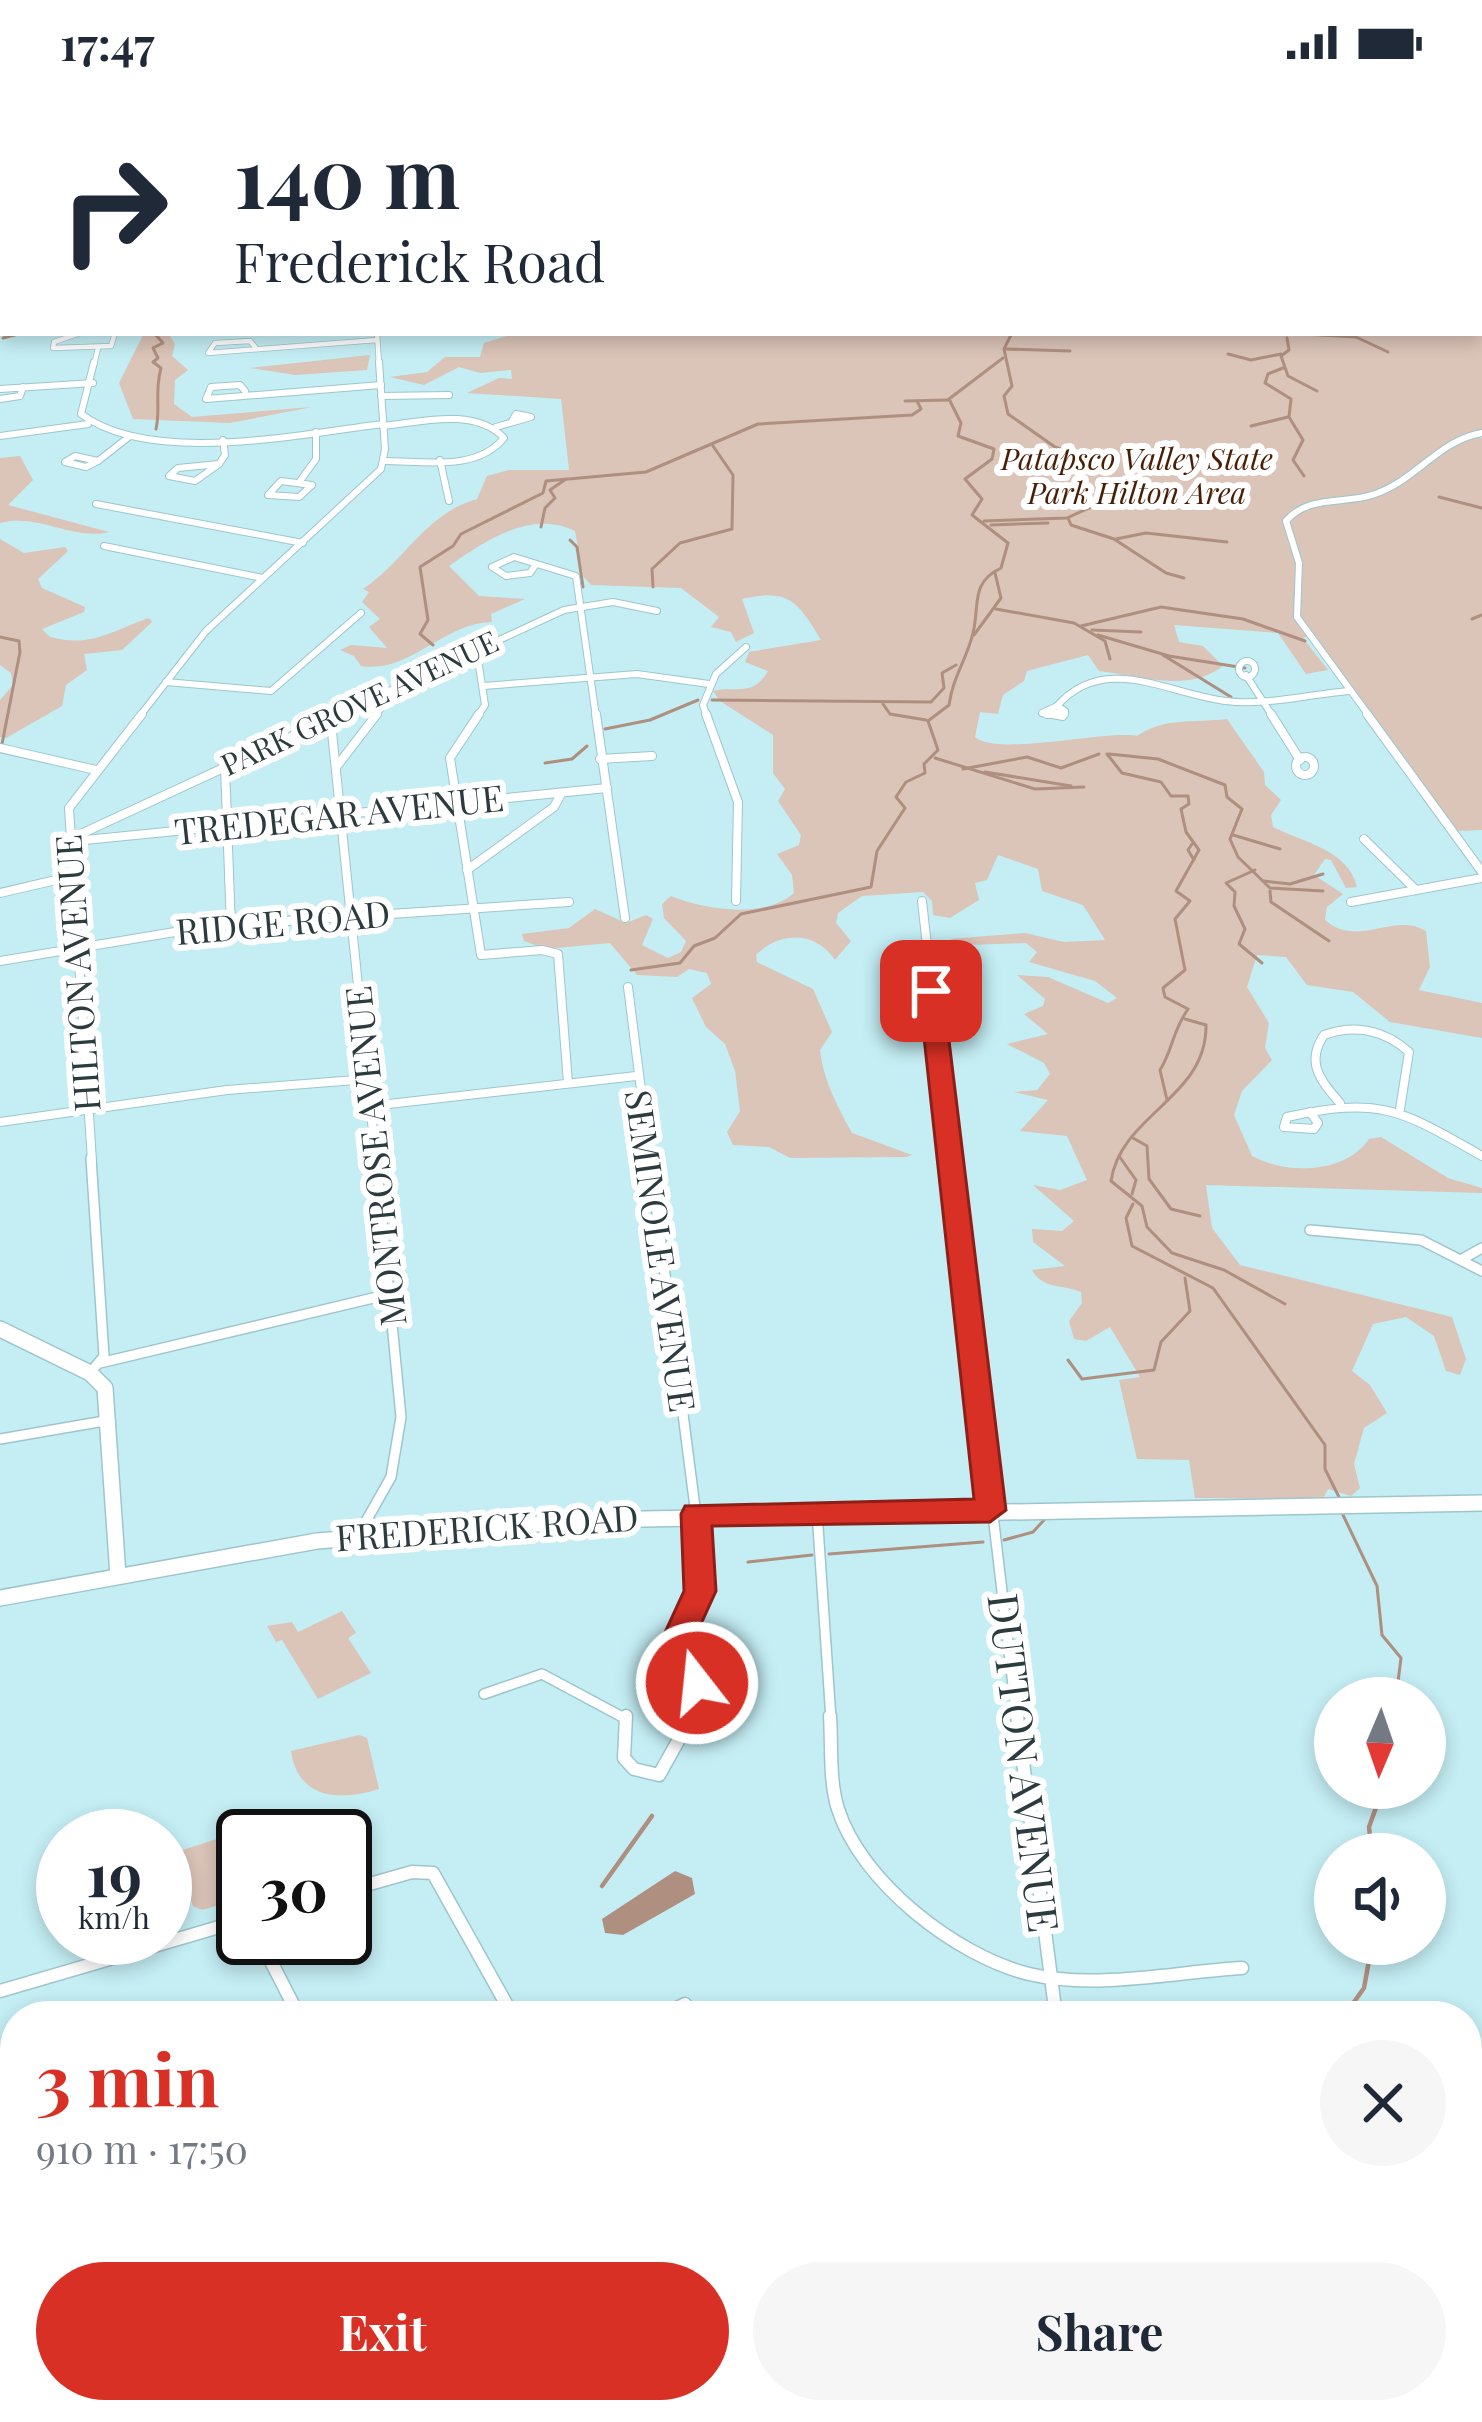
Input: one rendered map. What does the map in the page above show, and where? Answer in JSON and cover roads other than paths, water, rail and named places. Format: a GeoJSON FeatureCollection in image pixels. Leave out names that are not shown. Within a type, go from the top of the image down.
{"type":"FeatureCollection","features":[{"type":"Feature","properties":{"kind":"main road"},"geometry":{"type":"LineString","coordinates":[[0,1329],[95,1368],[105,1388],[118,1576]]}},
{"type":"Feature","properties":{"kind":"main road","name":"FREDERICK ROAD"},"geometry":{"type":"LineString","coordinates":[[0,1598],[357,1537],[696,1514],[1482,1503]]}},
{"type":"Feature","properties":{"kind":"street"},"geometry":{"type":"LineString","coordinates":[[72,336],[54,343],[53,348],[114,345],[115,336]]}},
{"type":"Feature","properties":{"kind":"street"},"geometry":{"type":"LineString","coordinates":[[255,347],[250,341],[215,343],[208,353],[248,354],[255,347],[377,336],[384,463],[492,451],[503,440],[496,427]]}},
{"type":"Feature","properties":{"kind":"street"},"geometry":{"type":"LineString","coordinates":[[88,424],[81,412],[93,383],[98,347]]}},
{"type":"Feature","properties":{"kind":"street"},"geometry":{"type":"LineString","coordinates":[[0,389],[93,383]]}},
{"type":"Feature","properties":{"kind":"street"},"geometry":{"type":"LineString","coordinates":[[245,392],[240,386],[211,387],[206,398],[381,385]]}},
{"type":"Feature","properties":{"kind":"street"},"geometry":{"type":"LineString","coordinates":[[0,399],[20,396],[23,387]]}},
{"type":"Feature","properties":{"kind":"street"},"geometry":{"type":"LineString","coordinates":[[381,396],[449,394]]}},
{"type":"Feature","properties":{"kind":"street"},"geometry":{"type":"LineString","coordinates":[[0,436],[88,424],[130,436],[223,440],[383,426],[471,421],[496,427],[512,422]]}},
{"type":"Feature","properties":{"kind":"street"},"geometry":{"type":"LineString","coordinates":[[300,481],[317,460],[316,432]]}},
{"type":"Feature","properties":{"kind":"street"},"geometry":{"type":"LineString","coordinates":[[1351,902],[1482,875],[1297,617],[1299,563],[1288,516],[1315,504],[1378,494],[1429,464],[1437,450],[1463,435],[1482,433]]}},
{"type":"Feature","properties":{"kind":"street"},"geometry":{"type":"LineString","coordinates":[[98,461],[130,436]]}},
{"type":"Feature","properties":{"kind":"street"},"geometry":{"type":"LineString","coordinates":[[219,464],[178,468],[169,476],[196,481],[219,464],[225,455],[223,440]]}},
{"type":"Feature","properties":{"kind":"street"},"geometry":{"type":"LineString","coordinates":[[440,460],[449,501]]}},
{"type":"Feature","properties":{"kind":"street","name":"HILTON AVENUE"},"geometry":{"type":"LineString","coordinates":[[95,1368],[87,1109],[69,808],[206,631],[365,488],[384,463]]}},
{"type":"Feature","properties":{"kind":"street"},"geometry":{"type":"LineString","coordinates":[[281,481],[300,481],[312,485],[299,497],[268,495],[281,481]]}},
{"type":"Feature","properties":{"kind":"street"},"geometry":{"type":"LineString","coordinates":[[96,504],[303,543]]}},
{"type":"Feature","properties":{"kind":"street"},"geometry":{"type":"LineString","coordinates":[[104,546],[263,578]]}},
{"type":"Feature","properties":{"kind":"street"},"geometry":{"type":"LineString","coordinates":[[536,564],[530,573],[514,577],[492,567],[513,556],[573,572],[625,918]]}},
{"type":"Feature","properties":{"kind":"street","name":"PARK GROVE AVENUE"},"geometry":{"type":"LineString","coordinates":[[70,840],[581,604],[620,603],[657,611]]}},
{"type":"Feature","properties":{"kind":"street"},"geometry":{"type":"LineString","coordinates":[[166,682],[271,691],[361,613]]}},
{"type":"Feature","properties":{"kind":"street"},"geometry":{"type":"LineString","coordinates":[[736,901],[738,802],[704,714],[709,684],[746,647]]}},
{"type":"Feature","properties":{"kind":"street"},"geometry":{"type":"LineString","coordinates":[[470,653],[483,686],[484,710],[450,758],[481,956],[558,954],[568,1083]]}},
{"type":"Feature","properties":{"kind":"street"},"geometry":{"type":"LineString","coordinates":[[483,686],[638,674],[709,684]]}},
{"type":"Feature","properties":{"kind":"street"},"geometry":{"type":"LineString","coordinates":[[1246,675],[1300,760]]}},
{"type":"Feature","properties":{"kind":"street"},"geometry":{"type":"LineString","coordinates":[[1057,706],[1083,684],[1123,678],[1216,701],[1260,702],[1349,691]]}},
{"type":"Feature","properties":{"kind":"street"},"geometry":{"type":"LineString","coordinates":[[337,766],[395,688]]}},
{"type":"Feature","properties":{"kind":"street","name":"MONTROSE AVENUE"},"geometry":{"type":"LineString","coordinates":[[324,722],[332,732],[337,766],[400,1437],[391,1477],[357,1537]]}},
{"type":"Feature","properties":{"kind":"street"},"geometry":{"type":"LineString","coordinates":[[0,748],[96,770]]}},
{"type":"Feature","properties":{"kind":"street"},"geometry":{"type":"LineString","coordinates":[[600,759],[652,756]]}},
{"type":"Feature","properties":{"kind":"street"},"geometry":{"type":"LineString","coordinates":[[225,767],[232,927]]}},
{"type":"Feature","properties":{"kind":"street","name":"TREDEGAR AVENUE"},"geometry":{"type":"LineString","coordinates":[[70,840],[607,788]]}},
{"type":"Feature","properties":{"kind":"street"},"geometry":{"type":"LineString","coordinates":[[466,870],[554,807],[561,794]]}},
{"type":"Feature","properties":{"kind":"street"},"geometry":{"type":"LineString","coordinates":[[1364,839],[1415,889]]}},
{"type":"Feature","properties":{"kind":"street"},"geometry":{"type":"LineString","coordinates":[[0,893],[73,876]]}},
{"type":"Feature","properties":{"kind":"street","name":"RIDGE ROAD"},"geometry":{"type":"LineString","coordinates":[[0,961],[77,943],[352,914],[568,902]]}},
{"type":"Feature","properties":{"kind":"street","name":"DUTTON AVENUE"},"geometry":{"type":"LineString","coordinates":[[922,902],[990,1510],[1053,2001]]}},
{"type":"Feature","properties":{"kind":"street","name":"SEMINOLE AVENUE"},"geometry":{"type":"LineString","coordinates":[[484,1694],[542,1674],[626,1715],[624,1758],[634,1769],[659,1775],[699,1703],[697,1683],[682,1659],[678,1639],[700,1591],[696,1514],[628,987]]}},
{"type":"Feature","properties":{"kind":"street"},"geometry":{"type":"LineString","coordinates":[[1340,1103],[1314,1071],[1312,1060],[1324,1035],[1350,1029],[1391,1037],[1409,1052],[1412,1065],[1400,1109]]}},
{"type":"Feature","properties":{"kind":"street"},"geometry":{"type":"LineString","coordinates":[[371,1106],[636,1076]]}},
{"type":"Feature","properties":{"kind":"street"},"geometry":{"type":"LineString","coordinates":[[0,1122],[227,1090],[368,1079]]}},
{"type":"Feature","properties":{"kind":"street"},"geometry":{"type":"LineString","coordinates":[[1310,1112],[1340,1103],[1400,1109],[1482,1156]]}},
{"type":"Feature","properties":{"kind":"street"},"geometry":{"type":"LineString","coordinates":[[1310,1230],[1402,1233],[1464,1258],[1482,1271]]}},
{"type":"Feature","properties":{"kind":"street"},"geometry":{"type":"LineString","coordinates":[[1464,1258],[1482,1249]]}},
{"type":"Feature","properties":{"kind":"street"},"geometry":{"type":"LineString","coordinates":[[95,1368],[390,1294]]}},
{"type":"Feature","properties":{"kind":"street"},"geometry":{"type":"LineString","coordinates":[[0,1439],[110,1420]]}},
{"type":"Feature","properties":{"kind":"street"},"geometry":{"type":"LineString","coordinates":[[817,1512],[835,1789],[849,1841],[908,1902],[1004,1966],[1050,1977],[1242,1968]]}},
{"type":"Feature","properties":{"kind":"street"},"geometry":{"type":"LineString","coordinates":[[372,1884],[428,1870],[439,1880],[505,2001]]}},
{"type":"Feature","properties":{"kind":"street"},"geometry":{"type":"LineString","coordinates":[[0,1991],[216,1928]]}},
{"type":"Feature","properties":{"kind":"street"},"geometry":{"type":"LineString","coordinates":[[273,1965],[291,2001]]}},
{"type":"Feature","properties":{"kind":"waterway"},"geometry":{"type":"LineString","coordinates":[[3,338],[11,336]]}},
{"type":"Feature","properties":{"kind":"waterway"},"geometry":{"type":"LineString","coordinates":[[156,429],[161,368],[153,362],[158,358],[153,348],[163,343],[157,336]]}},
{"type":"Feature","properties":{"kind":"waterway"},"geometry":{"type":"LineString","coordinates":[[1010,336],[1004,349],[1012,386],[1004,396],[1008,414],[1055,447],[1108,465]]}},
{"type":"Feature","properties":{"kind":"waterway"},"geometry":{"type":"LineString","coordinates":[[1338,336],[1356,337],[1388,352]]}},
{"type":"Feature","properties":{"kind":"waterway"},"geometry":{"type":"LineString","coordinates":[[1287,338],[1289,350],[1281,356],[1288,376],[1317,391]]}},
{"type":"Feature","properties":{"kind":"waterway"},"geometry":{"type":"LineString","coordinates":[[1006,349],[1070,351]]}},
{"type":"Feature","properties":{"kind":"waterway"},"geometry":{"type":"LineString","coordinates":[[1228,354],[1251,360],[1281,354]]}},
{"type":"Feature","properties":{"kind":"waterway"},"geometry":{"type":"LineString","coordinates":[[949,399],[1003,358]]}},
{"type":"Feature","properties":{"kind":"waterway"},"geometry":{"type":"LineString","coordinates":[[1283,368],[1268,374],[1265,383],[1291,399],[1289,417],[1303,440],[1293,460],[1304,476]]}},
{"type":"Feature","properties":{"kind":"waterway"},"geometry":{"type":"LineString","coordinates":[[905,401],[948,400]]}},
{"type":"Feature","properties":{"kind":"waterway"},"geometry":{"type":"LineString","coordinates":[[566,479],[646,472],[758,424],[912,415],[921,409],[917,401]]}},
{"type":"Feature","properties":{"kind":"waterway"},"geometry":{"type":"LineString","coordinates":[[631,970],[680,963],[694,946],[715,938],[741,914],[871,887],[877,851],[905,808],[896,797],[906,782],[925,773],[924,764],[938,750],[928,721],[949,705],[973,633],[980,588],[1001,568],[1008,543],[972,515],[982,499],[965,479],[992,459],[994,449],[958,436],[961,423],[950,401]]}},
{"type":"Feature","properties":{"kind":"waterway"},"geometry":{"type":"LineString","coordinates":[[1251,426],[1288,417]]}},
{"type":"Feature","properties":{"kind":"waterway"},"geometry":{"type":"LineString","coordinates":[[653,587],[652,569],[680,543],[732,529],[733,475],[713,446]]}},
{"type":"Feature","properties":{"kind":"waterway"},"geometry":{"type":"LineString","coordinates":[[433,645],[420,634],[428,620],[420,567],[453,546],[461,534],[543,493],[546,481],[566,479]]}},
{"type":"Feature","properties":{"kind":"waterway"},"geometry":{"type":"LineString","coordinates":[[541,527],[545,508],[555,498],[550,490],[566,479]]}},
{"type":"Feature","properties":{"kind":"waterway"},"geometry":{"type":"LineString","coordinates":[[984,521],[1067,518],[1122,493]]}},
{"type":"Feature","properties":{"kind":"waterway"},"geometry":{"type":"LineString","coordinates":[[1439,497],[1482,508]]}},
{"type":"Feature","properties":{"kind":"waterway"},"geometry":{"type":"LineString","coordinates":[[1068,518],[1071,525],[1114,539],[1166,573],[1184,578]]}},
{"type":"Feature","properties":{"kind":"waterway"},"geometry":{"type":"LineString","coordinates":[[991,525],[1048,523]]}},
{"type":"Feature","properties":{"kind":"waterway"},"geometry":{"type":"LineString","coordinates":[[1116,539],[1146,533],[1227,542]]}},
{"type":"Feature","properties":{"kind":"waterway"},"geometry":{"type":"LineString","coordinates":[[570,540],[577,547],[583,587]]}},
{"type":"Feature","properties":{"kind":"waterway"},"geometry":{"type":"LineString","coordinates":[[974,635],[1001,598],[995,573]]}},
{"type":"Feature","properties":{"kind":"waterway"},"geometry":{"type":"LineString","coordinates":[[1081,626],[1161,607],[1243,619],[1305,641]]}},
{"type":"Feature","properties":{"kind":"waterway"},"geometry":{"type":"LineString","coordinates":[[996,609],[1074,623],[1105,641],[1110,659]]}},
{"type":"Feature","properties":{"kind":"waterway"},"geometry":{"type":"LineString","coordinates":[[1472,619],[1482,615]]}},
{"type":"Feature","properties":{"kind":"waterway"},"geometry":{"type":"LineString","coordinates":[[1092,630],[1141,632]]}},
{"type":"Feature","properties":{"kind":"waterway"},"geometry":{"type":"LineString","coordinates":[[1098,635],[1169,656],[1245,668]]}},
{"type":"Feature","properties":{"kind":"waterway"},"geometry":{"type":"LineString","coordinates":[[0,637],[19,641],[20,652],[2,744]]}},
{"type":"Feature","properties":{"kind":"waterway"},"geometry":{"type":"LineString","coordinates":[[1163,655],[1231,697]]}},
{"type":"Feature","properties":{"kind":"waterway"},"geometry":{"type":"LineString","coordinates":[[712,700],[931,702],[944,688],[942,673],[956,665]]}},
{"type":"Feature","properties":{"kind":"waterway"},"geometry":{"type":"LineString","coordinates":[[605,729],[650,720],[698,700]]}},
{"type":"Feature","properties":{"kind":"waterway"},"geometry":{"type":"LineString","coordinates":[[883,704],[890,714],[926,720]]}},
{"type":"Feature","properties":{"kind":"waterway"},"geometry":{"type":"LineString","coordinates":[[545,763],[572,759],[587,746]]}},
{"type":"Feature","properties":{"kind":"waterway"},"geometry":{"type":"LineString","coordinates":[[968,768],[1027,757],[1061,768],[1099,754]]}},
{"type":"Feature","properties":{"kind":"waterway"},"geometry":{"type":"LineString","coordinates":[[1107,754],[1122,773],[1161,782],[1171,796],[1188,796],[1189,804],[1181,809],[1186,832],[1199,850],[1194,859]]}},
{"type":"Feature","properties":{"kind":"waterway"},"geometry":{"type":"LineString","coordinates":[[1109,754],[1158,759],[1225,785],[1227,797],[1242,809],[1230,839],[1238,857],[1253,871]]}},
{"type":"Feature","properties":{"kind":"waterway"},"geometry":{"type":"LineString","coordinates":[[935,758],[968,768]]}},
{"type":"Feature","properties":{"kind":"waterway"},"geometry":{"type":"LineString","coordinates":[[963,769],[968,768]]}},
{"type":"Feature","properties":{"kind":"waterway"},"geometry":{"type":"LineString","coordinates":[[968,768],[1035,789],[1084,787]]}},
{"type":"Feature","properties":{"kind":"waterway"},"geometry":{"type":"LineString","coordinates":[[985,772],[1071,786]]}},
{"type":"Feature","properties":{"kind":"waterway"},"geometry":{"type":"LineString","coordinates":[[1233,835],[1280,849]]}},
{"type":"Feature","properties":{"kind":"waterway"},"geometry":{"type":"LineString","coordinates":[[1192,844],[1188,850],[1194,859]]}},
{"type":"Feature","properties":{"kind":"waterway"},"geometry":{"type":"LineString","coordinates":[[1167,1100],[1160,1070],[1188,1009],[1165,997],[1163,988],[1185,970],[1175,919],[1190,901],[1176,891],[1194,859]]}},
{"type":"Feature","properties":{"kind":"waterway"},"geometry":{"type":"LineString","coordinates":[[1253,871],[1270,888],[1323,891]]}},
{"type":"Feature","properties":{"kind":"waterway"},"geometry":{"type":"LineString","coordinates":[[1253,871],[1226,883],[1235,892],[1234,906],[1245,929],[1239,944],[1262,963]]}},
{"type":"Feature","properties":{"kind":"waterway"},"geometry":{"type":"LineString","coordinates":[[1264,881],[1290,884],[1323,874]]}},
{"type":"Feature","properties":{"kind":"waterway"},"geometry":{"type":"LineString","coordinates":[[1270,891],[1271,902],[1329,941]]}},
{"type":"Feature","properties":{"kind":"waterway"},"geometry":{"type":"LineString","coordinates":[[1119,1156],[1193,1071],[1203,1050],[1206,1025],[1185,1019]]}},
{"type":"Feature","properties":{"kind":"waterway"},"geometry":{"type":"LineString","coordinates":[[1133,1138],[1147,1146],[1149,1179],[1171,1209],[1200,1216]]}},
{"type":"Feature","properties":{"kind":"waterway"},"geometry":{"type":"LineString","coordinates":[[1119,1156],[1136,1180],[1132,1194]]}},
{"type":"Feature","properties":{"kind":"waterway"},"geometry":{"type":"LineString","coordinates":[[1119,1156],[1111,1181],[1142,1206],[1147,1227],[1172,1253],[1224,1270],[1285,1304]]}},
{"type":"Feature","properties":{"kind":"waterway"},"geometry":{"type":"LineString","coordinates":[[1133,1204],[1126,1218],[1132,1246],[1213,1288],[1325,1445],[1325,1469],[1339,1497]]}},
{"type":"Feature","properties":{"kind":"waterway"},"geometry":{"type":"LineString","coordinates":[[1068,1360],[1082,1379],[1154,1370],[1161,1342],[1190,1311],[1185,1278]]}},
{"type":"Feature","properties":{"kind":"waterway"},"geometry":{"type":"LineString","coordinates":[[1343,1515],[1377,1586],[1382,1635],[1401,1658],[1399,1677]]}},
{"type":"Feature","properties":{"kind":"waterway"},"geometry":{"type":"LineString","coordinates":[[1004,1540],[1033,1532],[1044,1520]]}},
{"type":"Feature","properties":{"kind":"waterway"},"geometry":{"type":"LineString","coordinates":[[829,1554],[983,1542]]}},
{"type":"Feature","properties":{"kind":"waterway"},"geometry":{"type":"LineString","coordinates":[[748,1562],[812,1555]]}},
{"type":"Feature","properties":{"kind":"waterway"},"geometry":{"type":"LineString","coordinates":[[1370,1833],[1375,1809]]}},
{"type":"Feature","properties":{"kind":"waterway"},"geometry":{"type":"LineString","coordinates":[[602,1886],[652,1816]]}},
{"type":"Feature","properties":{"kind":"waterway"},"geometry":{"type":"LineString","coordinates":[[1355,2001],[1364,1988],[1368,1965]]}},
{"type":"Feature","properties":{"kind":"park label","name":"Patapsco Valley State Park Hilton Area"},"geometry":{"type":"Point","coordinates":[1137,477]}}]}
